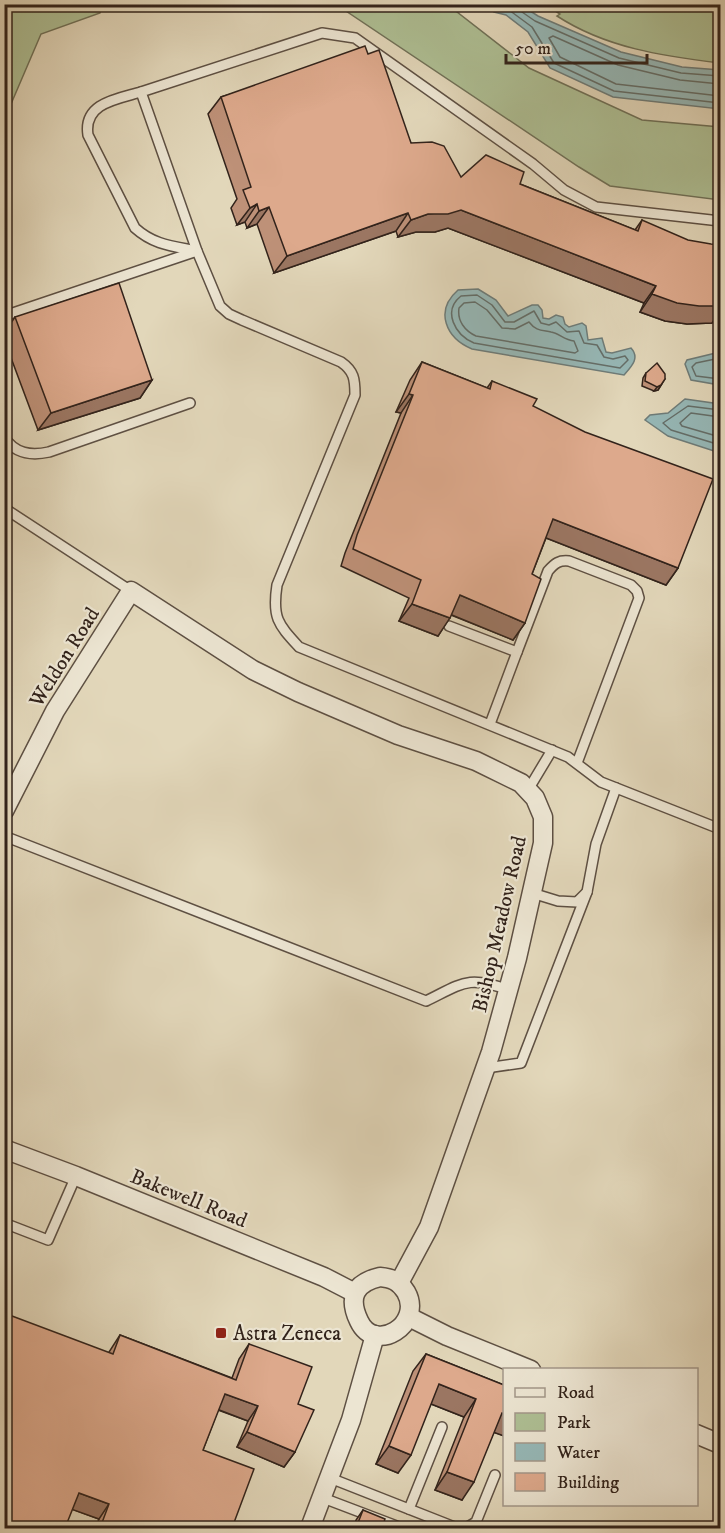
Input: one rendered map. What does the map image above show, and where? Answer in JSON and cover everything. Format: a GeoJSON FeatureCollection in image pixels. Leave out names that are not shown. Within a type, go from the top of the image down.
{"type":"FeatureCollection","features":[{"type":"Feature","properties":{"kind":"street","name":"Bishop Meadow Road"},"geometry":{"type":"LineString","coordinates":[[131,591],[253,670],[398,735],[476,762],[521,783],[535,798],[543,817],[543,843],[532,893],[509,990],[486,1068],[429,1227],[399,1283]]}},
{"type":"Feature","properties":{"kind":"street","name":"Weldon Road"},"geometry":{"type":"LineString","coordinates":[[4,811],[55,711],[131,591]]}},
{"type":"Feature","properties":{"kind":"street","name":"Bakewell Road"},"geometry":{"type":"LineString","coordinates":[[4,1149],[324,1277],[355,1293]]}},
{"type":"Feature","properties":{"kind":"street"},"geometry":{"type":"LineString","coordinates":[[380,1276],[392,1278],[408,1295],[409,1317],[394,1334],[385,1336],[367,1332],[352,1306],[355,1293],[361,1283],[380,1276]]}},
{"type":"Feature","properties":{"kind":"street"},"geometry":{"type":"LineString","coordinates":[[409,1317],[447,1336],[526,1368]]}},
{"type":"Feature","properties":{"kind":"street"},"geometry":{"type":"LineString","coordinates":[[310,1528],[351,1420],[375,1335]]}},
{"type":"Feature","properties":{"kind":"street"},"geometry":{"type":"LineString","coordinates":[[698,1435],[720,1443]]}},
{"type":"Feature","properties":{"kind":"lane"},"geometry":{"type":"LineString","coordinates":[[197,251],[161,244],[146,238],[135,228],[88,135],[87,125],[90,115],[97,108],[111,101],[322,33],[355,38],[534,164],[564,190],[596,207],[720,220]]}},
{"type":"Feature","properties":{"kind":"lane"},"geometry":{"type":"LineString","coordinates":[[141,92],[197,251],[220,306],[229,314],[340,362],[351,369],[355,380],[355,394],[277,585],[273,606],[282,628],[299,647],[568,756],[602,782],[720,829]]}},
{"type":"Feature","properties":{"kind":"lane"},"geometry":{"type":"LineString","coordinates":[[4,316],[197,251]]}},
{"type":"Feature","properties":{"kind":"lane"},"geometry":{"type":"LineString","coordinates":[[4,437],[11,447],[22,453],[49,452],[190,403]]}},
{"type":"Feature","properties":{"kind":"lane"},"geometry":{"type":"LineString","coordinates":[[4,508],[131,591]]}},
{"type":"Feature","properties":{"kind":"lane"},"geometry":{"type":"LineString","coordinates":[[490,724],[548,571],[555,564],[561,560],[569,561],[631,585],[638,591],[639,598],[577,763]]}},
{"type":"Feature","properties":{"kind":"lane"},"geometry":{"type":"LineString","coordinates":[[449,626],[517,652]]}},
{"type":"Feature","properties":{"kind":"lane"},"geometry":{"type":"LineString","coordinates":[[528,790],[552,750]]}},
{"type":"Feature","properties":{"kind":"lane"},"geometry":{"type":"LineString","coordinates":[[486,1068],[521,1063],[587,892],[596,844],[616,788]]}},
{"type":"Feature","properties":{"kind":"lane"},"geometry":{"type":"LineString","coordinates":[[4,836],[426,1001],[469,981],[486,982],[509,990]]}},
{"type":"Feature","properties":{"kind":"lane"},"geometry":{"type":"LineString","coordinates":[[532,893],[558,901],[577,902],[587,892]]}},
{"type":"Feature","properties":{"kind":"lane"},"geometry":{"type":"LineString","coordinates":[[4,1223],[48,1240],[76,1176]]}},
{"type":"Feature","properties":{"kind":"lane"},"geometry":{"type":"LineString","coordinates":[[409,1509],[442,1427]]}},
{"type":"Feature","properties":{"kind":"lane"},"geometry":{"type":"LineString","coordinates":[[466,1528],[477,1522],[495,1475]]}},
{"type":"Feature","properties":{"kind":"lane"},"geometry":{"type":"LineString","coordinates":[[330,1478],[457,1528]]}},
{"type":"Feature","properties":{"kind":"lane"},"geometry":{"type":"LineString","coordinates":[[322,1498],[402,1528]]}},
{"type":"Feature","properties":{"kind":"green space"},"geometry":{"type":"Polygon","coordinates":[[[5,4],[102,5],[100,13],[41,34],[5,118],[5,4]]]}},
{"type":"Feature","properties":{"kind":"green space"},"geometry":{"type":"Polygon","coordinates":[[[337,5],[448,5],[529,68],[642,120],[720,127],[720,200],[610,186],[337,5]]]}},
{"type":"Feature","properties":{"kind":"green space"},"geometry":{"type":"Polygon","coordinates":[[[546,5],[720,5],[720,63],[656,53],[615,43],[576,27],[557,16],[560,14],[546,5]]]}},
{"type":"Feature","properties":{"kind":"water"},"geometry":{"type":"Polygon","coordinates":[[[484,5],[521,5],[538,16],[621,52],[682,67],[720,70],[720,109],[613,97],[550,68],[528,32],[506,15],[494,12],[484,5]]]}},
{"type":"Feature","properties":{"kind":"water"},"geometry":{"type":"Polygon","coordinates":[[[478,289],[496,300],[508,316],[532,305],[538,305],[542,310],[543,318],[549,319],[556,315],[563,317],[565,324],[569,327],[582,323],[586,326],[588,340],[602,338],[606,352],[612,353],[631,348],[635,355],[634,362],[624,375],[472,349],[455,338],[446,323],[445,315],[446,307],[458,290],[478,289]]]}},
{"type":"Feature","properties":{"kind":"water"},"geometry":{"type":"Polygon","coordinates":[[[720,352],[720,385],[691,380],[685,364],[687,360],[720,352]]]}},
{"type":"Feature","properties":{"kind":"water"},"geometry":{"type":"Polygon","coordinates":[[[685,399],[720,404],[720,450],[714,451],[668,436],[645,420],[650,415],[668,413],[685,399]]]}},
{"type":"Feature","properties":{"kind":"building"},"geometry":{"type":"Polygon","coordinates":[[[365,46],[368,54],[379,50],[411,143],[432,142],[444,146],[461,177],[486,155],[524,172],[520,184],[638,231],[642,220],[688,240],[720,245],[720,306],[677,303],[652,294],[656,286],[461,210],[448,214],[428,214],[411,220],[408,213],[287,256],[269,207],[259,211],[257,204],[250,208],[243,190],[251,187],[221,97],[365,46]]]}},
{"type":"Feature","properties":{"kind":"building"},"geometry":{"type":"Polygon","coordinates":[[[119,283],[152,380],[51,413],[15,317],[119,283]]]}},
{"type":"Feature","properties":{"kind":"building"},"geometry":{"type":"Polygon","coordinates":[[[422,362],[490,389],[492,381],[537,399],[533,406],[585,432],[713,479],[678,568],[553,519],[532,574],[541,579],[525,623],[460,595],[450,618],[412,604],[421,580],[353,549],[413,395],[409,394],[422,362]]]}},
{"type":"Feature","properties":{"kind":"building"},"geometry":{"type":"Polygon","coordinates":[[[657,363],[665,374],[665,379],[657,387],[645,381],[646,373],[657,363]]]}},
{"type":"Feature","properties":{"kind":"building"},"geometry":{"type":"Polygon","coordinates":[[[4,1313],[113,1354],[120,1335],[236,1380],[249,1344],[312,1367],[298,1404],[314,1410],[295,1452],[247,1432],[258,1406],[225,1394],[203,1450],[254,1469],[232,1528],[100,1528],[109,1504],[79,1493],[65,1528],[4,1528],[4,1313]]]}},
{"type":"Feature","properties":{"kind":"building"},"geometry":{"type":"Polygon","coordinates":[[[426,1354],[503,1385],[503,1414],[474,1482],[447,1472],[476,1399],[439,1384],[411,1455],[389,1446],[426,1354]]]}},
{"type":"Feature","properties":{"kind":"building"},"geometry":{"type":"Polygon","coordinates":[[[363,1510],[385,1519],[382,1528],[356,1528],[363,1510]]]}},
{"type":"Feature","properties":{"kind":"place","name":"Astra Zeneca"},"geometry":{"type":"Point","coordinates":[221,1333]}}]}
